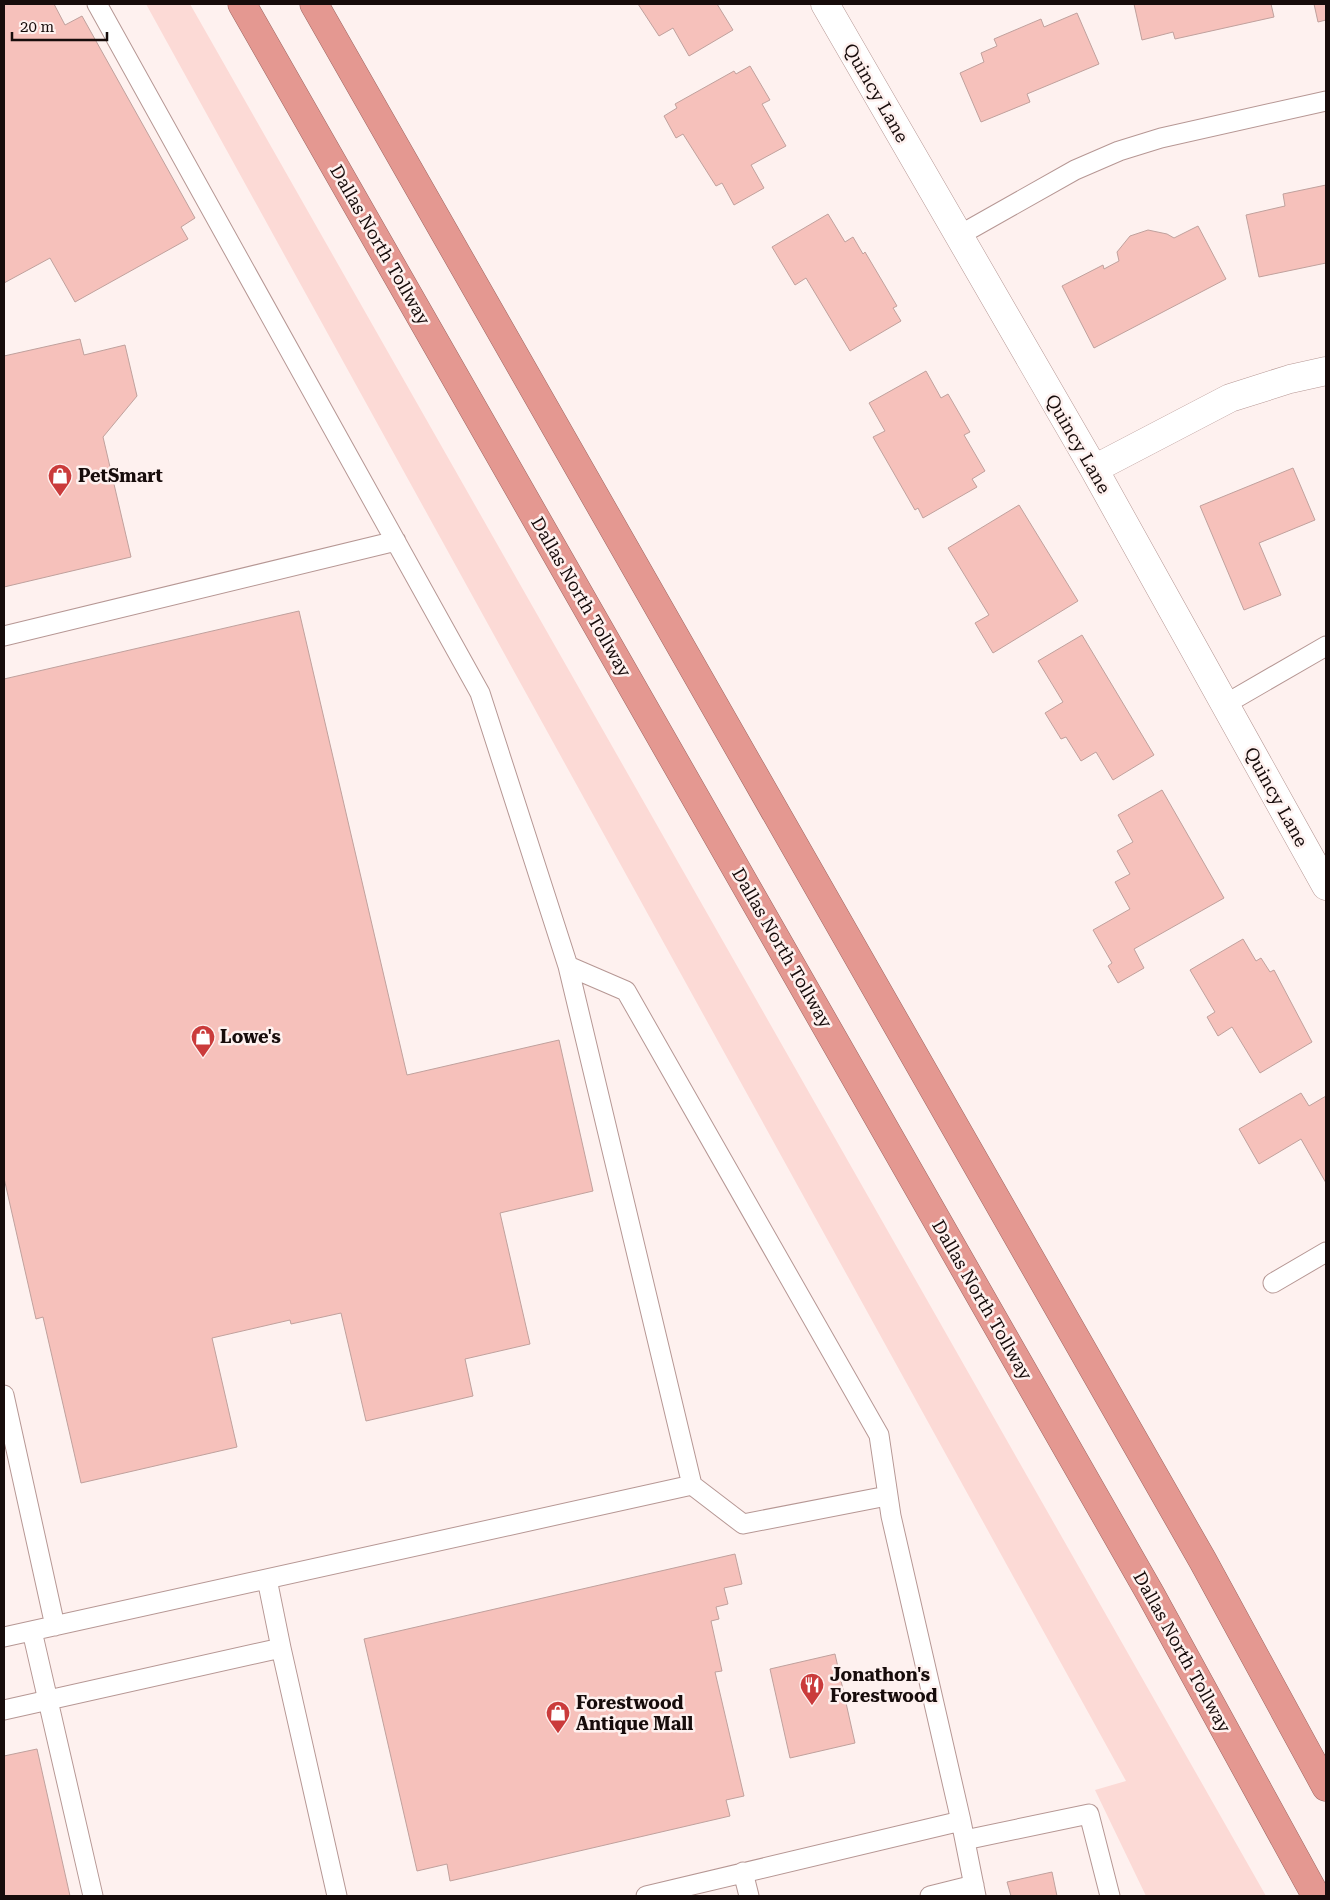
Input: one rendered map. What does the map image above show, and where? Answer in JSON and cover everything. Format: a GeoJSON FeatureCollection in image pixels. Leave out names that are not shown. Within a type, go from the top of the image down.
{"type":"FeatureCollection","features":[{"type":"Feature","properties":{"kind":"highway","name":"Dallas North Tollway"},"geometry":{"type":"LineString","coordinates":[[242,4],[1151,1595],[1316,1896]]}},
{"type":"Feature","properties":{"kind":"highway"},"geometry":{"type":"LineString","coordinates":[[314,4],[1198,1552],[1326,1788]]}},
{"type":"Feature","properties":{"kind":"street","name":"Quincy Lane"},"geometry":{"type":"LineString","coordinates":[[833,6],[958,236],[1094,469],[1326,886]]}},
{"type":"Feature","properties":{"kind":"street"},"geometry":{"type":"LineString","coordinates":[[1094,469],[1230,398],[1290,379],[1326,371]]}},
{"type":"Feature","properties":{"kind":"lane"},"geometry":{"type":"LineString","coordinates":[[97,4],[480,693],[568,966],[692,1485],[743,1524],[887,1496]]}},
{"type":"Feature","properties":{"kind":"lane"},"geometry":{"type":"LineString","coordinates":[[958,236],[1075,170],[1119,150],[1161,138],[1326,100]]}},
{"type":"Feature","properties":{"kind":"lane"},"geometry":{"type":"LineString","coordinates":[[4,636],[396,541]]}},
{"type":"Feature","properties":{"kind":"lane"},"geometry":{"type":"LineString","coordinates":[[1224,705],[1326,646]]}},
{"type":"Feature","properties":{"kind":"lane"},"geometry":{"type":"LineString","coordinates":[[568,966],[626,991],[879,1435],[887,1496],[961,1821],[975,1891],[935,1896]]}},
{"type":"Feature","properties":{"kind":"lane"},"geometry":{"type":"LineString","coordinates":[[1273,1283],[1326,1252]]}},
{"type":"Feature","properties":{"kind":"lane"},"geometry":{"type":"LineString","coordinates":[[4,1395],[55,1626]]}},
{"type":"Feature","properties":{"kind":"lane"},"geometry":{"type":"LineString","coordinates":[[4,1637],[692,1485]]}},
{"type":"Feature","properties":{"kind":"lane"},"geometry":{"type":"LineString","coordinates":[[267,1579],[337,1896]]}},
{"type":"Feature","properties":{"kind":"lane"},"geometry":{"type":"LineString","coordinates":[[32,1631],[93,1896]]}},
{"type":"Feature","properties":{"kind":"lane"},"geometry":{"type":"LineString","coordinates":[[4,1710],[281,1648]]}},
{"type":"Feature","properties":{"kind":"lane"},"geometry":{"type":"LineString","coordinates":[[965,1840],[1089,1814],[1110,1896]]}},
{"type":"Feature","properties":{"kind":"lane"},"geometry":{"type":"LineString","coordinates":[[646,1896],[961,1821]]}},
{"type":"Feature","properties":{"kind":"lane"},"geometry":{"type":"LineString","coordinates":[[743,1872],[749,1896]]}},
{"type":"Feature","properties":{"kind":"shaded area"},"geometry":{"type":"Polygon","coordinates":[[[146,4],[190,4],[1266,1896],[1146,1896],[1095,1790],[1126,1781],[146,4]]]}},
{"type":"Feature","properties":{"kind":"building"},"geometry":{"type":"Polygon","coordinates":[[[4,4],[54,4],[65,25],[82,16],[195,218],[181,227],[188,239],[75,302],[50,258],[4,283],[4,4]]]}},
{"type":"Feature","properties":{"kind":"building"},"geometry":{"type":"Polygon","coordinates":[[[638,4],[717,4],[733,30],[689,56],[673,28],[659,36],[638,4]]]}},
{"type":"Feature","properties":{"kind":"building"},"geometry":{"type":"Polygon","coordinates":[[[1134,4],[1271,4],[1274,17],[1175,39],[1173,32],[1142,40],[1134,4]]]}},
{"type":"Feature","properties":{"kind":"building"},"geometry":{"type":"Polygon","coordinates":[[[1314,4],[1326,4],[1326,20],[1318,22],[1314,4]]]}},
{"type":"Feature","properties":{"kind":"building"},"geometry":{"type":"Polygon","coordinates":[[[1077,13],[1099,64],[1027,94],[1030,102],[981,122],[960,73],[984,62],[981,53],[997,46],[994,39],[1041,19],[1044,27],[1077,13]]]}},
{"type":"Feature","properties":{"kind":"building"},"geometry":{"type":"Polygon","coordinates":[[[750,66],[770,100],[762,104],[786,146],[751,165],[764,188],[734,205],[722,183],[716,186],[683,134],[676,138],[664,116],[677,108],[675,104],[734,71],[736,74],[750,66]]]}},
{"type":"Feature","properties":{"kind":"building"},"geometry":{"type":"Polygon","coordinates":[[[1326,185],[1326,263],[1259,277],[1246,215],[1285,206],[1283,194],[1326,185]]]}},
{"type":"Feature","properties":{"kind":"building"},"geometry":{"type":"Polygon","coordinates":[[[828,214],[845,242],[853,237],[863,254],[865,252],[897,306],[893,308],[901,321],[850,351],[806,278],[795,285],[772,247],[828,214]]]}},
{"type":"Feature","properties":{"kind":"building"},"geometry":{"type":"Polygon","coordinates":[[[1198,226],[1226,279],[1094,348],[1062,286],[1103,265],[1104,269],[1119,261],[1117,252],[1130,236],[1148,230],[1167,234],[1174,238],[1198,226]]]}},
{"type":"Feature","properties":{"kind":"building","name":"PetSmart"},"geometry":{"type":"Polygon","coordinates":[[[80,339],[84,355],[125,345],[137,396],[103,437],[131,557],[4,587],[4,356],[80,339]]]}},
{"type":"Feature","properties":{"kind":"building"},"geometry":{"type":"Polygon","coordinates":[[[926,371],[941,398],[948,394],[970,432],[964,435],[985,471],[972,479],[977,487],[923,518],[918,508],[915,510],[873,437],[885,431],[869,403],[926,371]]]}},
{"type":"Feature","properties":{"kind":"building"},"geometry":{"type":"Polygon","coordinates":[[[1293,468],[1315,520],[1259,543],[1281,595],[1244,610],[1200,506],[1293,468]]]}},
{"type":"Feature","properties":{"kind":"building"},"geometry":{"type":"Polygon","coordinates":[[[1019,505],[1078,601],[993,653],[975,623],[989,615],[948,548],[1019,505]]]}},
{"type":"Feature","properties":{"kind":"building","name":"Lowe's"},"geometry":{"type":"Polygon","coordinates":[[[299,611],[407,1075],[559,1040],[593,1191],[500,1213],[530,1344],[465,1359],[473,1396],[366,1421],[341,1313],[291,1324],[290,1320],[212,1338],[237,1447],[81,1483],[43,1317],[36,1319],[4,1178],[4,679],[299,611]]]}},
{"type":"Feature","properties":{"kind":"building"},"geometry":{"type":"Polygon","coordinates":[[[1082,635],[1154,755],[1113,780],[1096,752],[1081,761],[1066,737],[1061,739],[1045,713],[1063,702],[1038,661],[1082,635]]]}},
{"type":"Feature","properties":{"kind":"building"},"geometry":{"type":"Polygon","coordinates":[[[1162,790],[1224,898],[1134,949],[1144,968],[1118,983],[1108,966],[1112,963],[1093,930],[1130,909],[1115,882],[1130,874],[1117,851],[1133,842],[1118,815],[1162,790]]]}},
{"type":"Feature","properties":{"kind":"building"},"geometry":{"type":"Polygon","coordinates":[[[1243,939],[1256,961],[1261,958],[1270,972],[1274,970],[1312,1042],[1260,1073],[1232,1027],[1218,1036],[1207,1017],[1215,1012],[1190,970],[1243,939]]]}},
{"type":"Feature","properties":{"kind":"building"},"geometry":{"type":"Polygon","coordinates":[[[1301,1093],[1309,1106],[1326,1096],[1326,1183],[1301,1139],[1259,1164],[1239,1129],[1301,1093]]]}},
{"type":"Feature","properties":{"kind":"building","name":"Forestwood Antique Mall"},"geometry":{"type":"Polygon","coordinates":[[[735,1554],[742,1584],[724,1588],[728,1604],[716,1607],[719,1619],[711,1621],[722,1671],[715,1672],[744,1796],[726,1800],[730,1816],[450,1881],[447,1864],[417,1871],[364,1639],[735,1554]]]}},
{"type":"Feature","properties":{"kind":"building","name":"Jonathon's Forestwood"},"geometry":{"type":"Polygon","coordinates":[[[835,1654],[855,1743],[790,1758],[770,1669],[835,1654]]]}},
{"type":"Feature","properties":{"kind":"building"},"geometry":{"type":"Polygon","coordinates":[[[37,1749],[70,1896],[4,1896],[4,1756],[37,1749]]]}},
{"type":"Feature","properties":{"kind":"building"},"geometry":{"type":"Polygon","coordinates":[[[1052,1872],[1057,1896],[1011,1896],[1007,1882],[1052,1872]]]}},
{"type":"Feature","properties":{"kind":"place","name":"PetSmart"},"geometry":{"type":"Point","coordinates":[60,497]}},
{"type":"Feature","properties":{"kind":"place","name":"Lowe's"},"geometry":{"type":"Point","coordinates":[203,1058]}},
{"type":"Feature","properties":{"kind":"place","name":"Jonathon's Forestwood"},"geometry":{"type":"Point","coordinates":[812,1706]}},
{"type":"Feature","properties":{"kind":"place","name":"Forestwood Antique Mall"},"geometry":{"type":"Point","coordinates":[558,1734]}}]}
